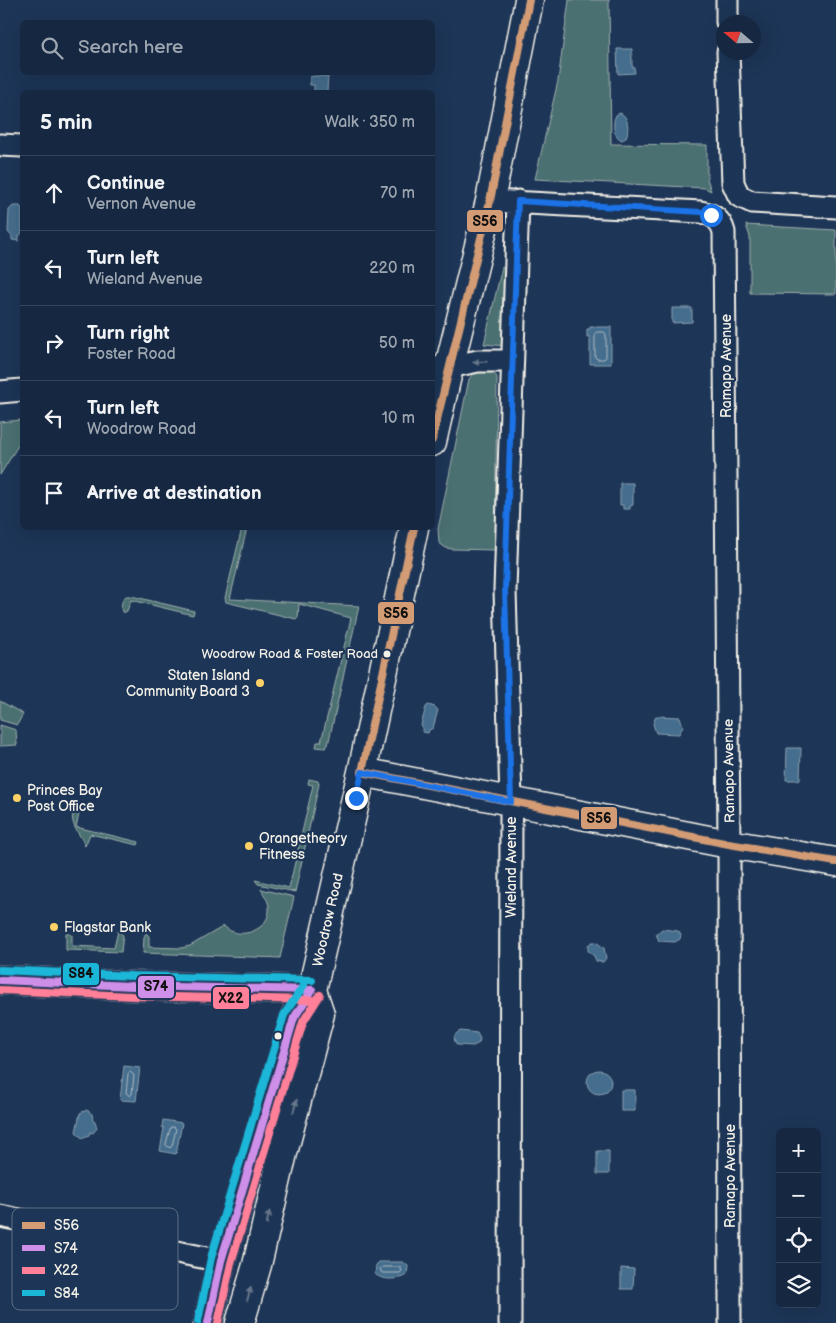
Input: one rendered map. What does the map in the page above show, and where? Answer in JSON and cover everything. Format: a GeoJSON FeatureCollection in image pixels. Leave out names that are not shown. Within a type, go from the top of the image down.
{"type":"FeatureCollection","features":[{"type":"Feature","properties":{"kind":"street"},"geometry":{"type":"LineString","coordinates":[[435,417],[441,367],[490,200],[529,0]]}},
{"type":"Feature","properties":{"kind":"street"},"geometry":{"type":"LineString","coordinates":[[727,0],[727,15]]}},
{"type":"Feature","properties":{"kind":"street"},"geometry":{"type":"LineString","coordinates":[[728,60],[733,183],[739,196],[752,202],[836,207]]}},
{"type":"Feature","properties":{"kind":"street"},"geometry":{"type":"LineString","coordinates":[[0,145],[20,146]]}},
{"type":"Feature","properties":{"kind":"street"},"geometry":{"type":"LineString","coordinates":[[490,200],[518,201]]}},
{"type":"Feature","properties":{"kind":"street","name":"Ramapo Avenue"},"geometry":{"type":"LineString","coordinates":[[518,201],[701,212],[719,220],[724,232],[730,844],[730,1323]]}},
{"type":"Feature","properties":{"kind":"street","name":"Wieland Avenue"},"geometry":{"type":"LineString","coordinates":[[510,1323],[511,802],[505,590],[518,201]]}},
{"type":"Feature","properties":{"kind":"street"},"geometry":{"type":"LineString","coordinates":[[441,367],[478,361],[512,361]]}},
{"type":"Feature","properties":{"kind":"street"},"geometry":{"type":"LineString","coordinates":[[0,392],[20,390]]}},
{"type":"Feature","properties":{"kind":"street","name":"Woodrow Road"},"geometry":{"type":"LineString","coordinates":[[208,1323],[221,1261],[294,1018],[312,990],[362,772],[414,530]]}},
{"type":"Feature","properties":{"kind":"street"},"geometry":{"type":"LineString","coordinates":[[362,772],[730,844],[836,862]]}},
{"type":"Feature","properties":{"kind":"street"},"geometry":{"type":"LineString","coordinates":[[0,980],[132,986],[312,990],[320,1014],[282,1153],[257,1265],[240,1323]]}},
{"type":"Feature","properties":{"kind":"street"},"geometry":{"type":"LineString","coordinates":[[178,1252],[221,1261],[257,1265]]}},
{"type":"Feature","properties":{"kind":"green space"},"geometry":{"type":"Polygon","coordinates":[[[569,0],[609,0],[611,144],[707,145],[707,178],[711,191],[705,188],[535,179],[558,81],[569,0]]]}},
{"type":"Feature","properties":{"kind":"green space"},"geometry":{"type":"Polygon","coordinates":[[[746,225],[836,230],[836,294],[750,293],[750,237],[746,225]]]}},
{"type":"Feature","properties":{"kind":"green space"},"geometry":{"type":"Polygon","coordinates":[[[502,267],[504,268],[505,346],[484,344],[502,267]]]}},
{"type":"Feature","properties":{"kind":"green space"},"geometry":{"type":"Polygon","coordinates":[[[492,371],[497,377],[495,550],[446,548],[439,543],[438,529],[469,379],[475,372],[492,371]]]}},
{"type":"Feature","properties":{"kind":"green space"},"geometry":{"type":"Polygon","coordinates":[[[20,420],[20,442],[0,475],[0,422],[20,420]]]}},
{"type":"Feature","properties":{"kind":"green space"},"geometry":{"type":"Polygon","coordinates":[[[242,530],[247,530],[230,599],[359,606],[328,745],[325,748],[316,747],[317,742],[321,742],[351,618],[299,604],[298,618],[296,619],[226,602],[225,598],[242,530]]]}},
{"type":"Feature","properties":{"kind":"green space"},"geometry":{"type":"Polygon","coordinates":[[[126,596],[194,611],[193,615],[131,600],[127,611],[123,613],[121,604],[126,596]]]}},
{"type":"Feature","properties":{"kind":"green space"},"geometry":{"type":"Polygon","coordinates":[[[0,701],[23,714],[17,725],[0,720],[0,701]]]}},
{"type":"Feature","properties":{"kind":"green space"},"geometry":{"type":"Polygon","coordinates":[[[0,725],[16,730],[17,745],[0,746],[0,725]]]}},
{"type":"Feature","properties":{"kind":"green space"},"geometry":{"type":"Polygon","coordinates":[[[309,779],[318,781],[319,784],[295,892],[258,884],[255,880],[289,888],[313,785],[308,784],[309,779]]]}},
{"type":"Feature","properties":{"kind":"green space"},"geometry":{"type":"Polygon","coordinates":[[[77,811],[79,814],[76,827],[139,842],[138,845],[90,834],[85,846],[74,826],[72,818],[73,813],[77,811]]]}},
{"type":"Feature","properties":{"kind":"green space"},"geometry":{"type":"Polygon","coordinates":[[[261,889],[294,897],[280,958],[143,953],[146,933],[149,936],[149,947],[181,948],[190,946],[224,926],[230,931],[238,933],[253,931],[265,922],[268,915],[269,905],[261,889]]]}},
{"type":"Feature","properties":{"kind":"green space"},"geometry":{"type":"Polygon","coordinates":[[[118,931],[123,935],[121,952],[66,950],[66,933],[72,935],[72,946],[114,948],[118,931]]]}},
{"type":"Feature","properties":{"kind":"water"},"geometry":{"type":"Polygon","coordinates":[[[617,49],[632,49],[632,67],[634,67],[635,73],[618,74],[617,49]]]}},
{"type":"Feature","properties":{"kind":"water"},"geometry":{"type":"Polygon","coordinates":[[[328,76],[327,90],[314,90],[314,85],[310,85],[310,77],[328,76]]]}},
{"type":"Feature","properties":{"kind":"water"},"geometry":{"type":"Polygon","coordinates":[[[620,113],[627,120],[628,127],[626,138],[622,140],[615,133],[614,126],[616,115],[620,113]]]}},
{"type":"Feature","properties":{"kind":"water"},"geometry":{"type":"Polygon","coordinates":[[[13,206],[20,206],[19,241],[12,240],[8,232],[9,210],[13,206]]]}},
{"type":"Feature","properties":{"kind":"water"},"geometry":{"type":"Polygon","coordinates":[[[672,308],[692,308],[692,322],[672,323],[672,308]]]}},
{"type":"Feature","properties":{"kind":"water"},"geometry":{"type":"Polygon","coordinates":[[[590,327],[611,327],[611,364],[590,364],[590,337],[587,337],[587,329],[590,329],[590,327]]]}},
{"type":"Feature","properties":{"kind":"water"},"geometry":{"type":"Polygon","coordinates":[[[620,483],[633,483],[633,505],[630,506],[630,509],[623,509],[623,505],[620,505],[620,483]]]}},
{"type":"Feature","properties":{"kind":"water"},"geometry":{"type":"Polygon","coordinates":[[[428,705],[438,710],[433,728],[428,733],[422,732],[423,728],[421,725],[428,705]]]}},
{"type":"Feature","properties":{"kind":"water"},"geometry":{"type":"Polygon","coordinates":[[[656,716],[680,717],[683,726],[679,734],[656,733],[653,724],[656,716]]]}},
{"type":"Feature","properties":{"kind":"water"},"geometry":{"type":"Polygon","coordinates":[[[787,748],[801,748],[800,780],[786,780],[787,748]]]}},
{"type":"Feature","properties":{"kind":"water"},"geometry":{"type":"Polygon","coordinates":[[[662,929],[678,931],[681,935],[680,939],[675,942],[659,941],[656,934],[662,929]]]}},
{"type":"Feature","properties":{"kind":"water"},"geometry":{"type":"Polygon","coordinates":[[[596,942],[604,948],[606,958],[603,962],[596,961],[594,956],[588,951],[588,945],[596,942]]]}},
{"type":"Feature","properties":{"kind":"water"},"geometry":{"type":"Polygon","coordinates":[[[461,1031],[477,1033],[480,1039],[479,1043],[473,1046],[457,1045],[454,1036],[461,1031]]]}},
{"type":"Feature","properties":{"kind":"water"},"geometry":{"type":"Polygon","coordinates":[[[124,1066],[140,1068],[136,1101],[120,1100],[124,1066]]]}},
{"type":"Feature","properties":{"kind":"water"},"geometry":{"type":"Polygon","coordinates":[[[599,1070],[604,1071],[610,1077],[610,1087],[604,1093],[599,1094],[594,1093],[588,1087],[587,1082],[588,1077],[594,1071],[599,1070]]]}},
{"type":"Feature","properties":{"kind":"water"},"geometry":{"type":"Polygon","coordinates":[[[621,1090],[635,1090],[635,1111],[621,1111],[621,1090]]]}},
{"type":"Feature","properties":{"kind":"water"},"geometry":{"type":"Polygon","coordinates":[[[87,1110],[92,1114],[97,1128],[93,1133],[90,1132],[89,1135],[82,1138],[76,1132],[80,1113],[87,1110]]]}},
{"type":"Feature","properties":{"kind":"water"},"geometry":{"type":"Polygon","coordinates":[[[163,1120],[182,1123],[176,1154],[160,1151],[164,1128],[162,1127],[163,1120]]]}},
{"type":"Feature","properties":{"kind":"water"},"geometry":{"type":"Polygon","coordinates":[[[597,1151],[609,1151],[609,1174],[597,1174],[597,1151]]]}},
{"type":"Feature","properties":{"kind":"water"},"geometry":{"type":"Polygon","coordinates":[[[379,1262],[403,1262],[408,1266],[407,1275],[400,1278],[382,1278],[375,1274],[376,1265],[379,1262]]]}},
{"type":"Feature","properties":{"kind":"water"},"geometry":{"type":"Polygon","coordinates":[[[621,1268],[634,1269],[633,1289],[621,1289],[621,1268]]]}},
{"type":"Feature","properties":{"kind":"transit line","name":"S56"},"geometry":{"type":"LineString","coordinates":[[435,428],[490,201],[529,0]]}},
{"type":"Feature","properties":{"kind":"transit line","name":"S56"},"geometry":{"type":"LineString","coordinates":[[362,772],[414,530]]}},
{"type":"Feature","properties":{"kind":"transit line","name":"S56"},"geometry":{"type":"LineString","coordinates":[[362,772],[729,844],[836,862]]}},
{"type":"Feature","properties":{"kind":"transit line","name":"S84"},"geometry":{"type":"LineString","coordinates":[[0,970],[132,976],[312,980]]}},
{"type":"Feature","properties":{"kind":"transit line","name":"S74"},"geometry":{"type":"LineString","coordinates":[[0,980],[132,986],[312,990]]}},
{"type":"Feature","properties":{"kind":"transit line","name":"S84"},"geometry":{"type":"LineString","coordinates":[[198,1321],[211,1258],[284,1015],[304,985]]}},
{"type":"Feature","properties":{"kind":"transit line","name":"X22"},"geometry":{"type":"LineString","coordinates":[[0,990],[132,996],[312,1000]]}},
{"type":"Feature","properties":{"kind":"transit line","name":"S74"},"geometry":{"type":"LineString","coordinates":[[208,1323],[221,1261],[294,1018],[312,990]]}},
{"type":"Feature","properties":{"kind":"transit line","name":"X22"},"geometry":{"type":"LineString","coordinates":[[218,1323],[231,1263],[303,1022],[320,995]]}},
{"type":"Feature","properties":{"kind":"place","name":"Woodrow Road & Foster Road"},"geometry":{"type":"Point","coordinates":[387,654]}},
{"type":"Feature","properties":{"kind":"place","name":"Staten Island Community Board 3"},"geometry":{"type":"Point","coordinates":[260,683]}},
{"type":"Feature","properties":{"kind":"place","name":"Princes Bay Post Office"},"geometry":{"type":"Point","coordinates":[17,798]}},
{"type":"Feature","properties":{"kind":"place","name":"Orangetheory Fitness"},"geometry":{"type":"Point","coordinates":[249,846]}},
{"type":"Feature","properties":{"kind":"place","name":"Flagstar Bank"},"geometry":{"type":"Point","coordinates":[54,927]}},
{"type":"Feature","properties":{"kind":"route"},"geometry":{"type":"LineString","coordinates":[[356,798],[362,772],[511,802],[505,590],[518,201],[701,212],[711,215]]}}]}
